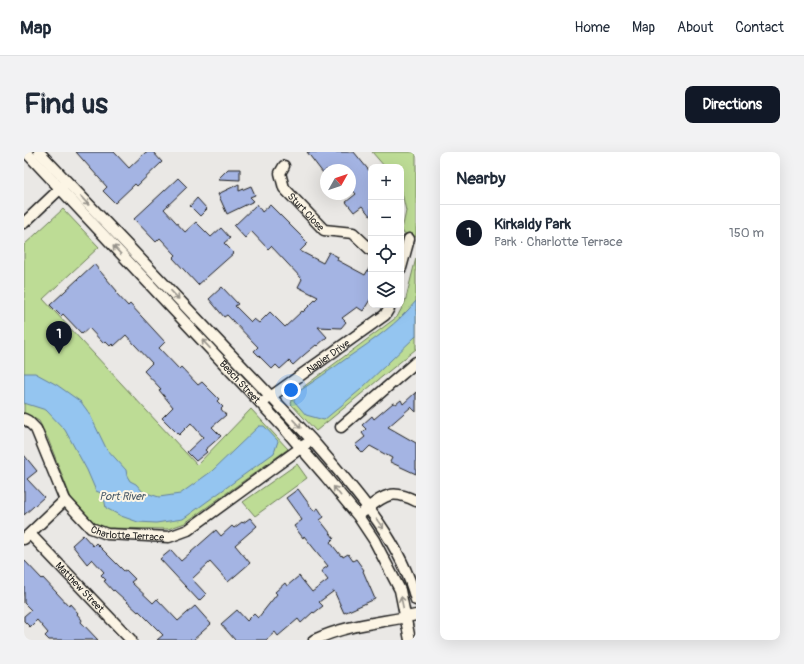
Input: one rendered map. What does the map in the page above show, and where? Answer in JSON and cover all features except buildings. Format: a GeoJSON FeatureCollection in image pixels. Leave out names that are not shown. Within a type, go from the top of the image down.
{"type":"FeatureCollection","features":[{"type":"Feature","properties":{"kind":"street","name":"Beach Street"},"geometry":{"type":"LineString","coordinates":[[26,152],[64,185],[312,440],[368,508],[383,529],[399,555],[414,590],[416,600]]}},
{"type":"Feature","properties":{"kind":"street","name":"Beach Street"},"geometry":{"type":"LineString","coordinates":[[39,152],[64,185],[301,448],[358,516],[374,540],[400,590],[410,640]]}},
{"type":"Feature","properties":{"kind":"street","name":"Sturt Close"},"geometry":{"type":"LineString","coordinates":[[284,166],[280,173],[284,188],[324,230],[353,234],[368,247]]}},
{"type":"Feature","properties":{"kind":"street"},"geometry":{"type":"LineString","coordinates":[[24,222],[64,185]]}},
{"type":"Feature","properties":{"kind":"street"},"geometry":{"type":"LineString","coordinates":[[404,257],[409,239]]}},
{"type":"Feature","properties":{"kind":"street","name":"Napier Drive"},"geometry":{"type":"LineString","coordinates":[[261,404],[385,314],[389,308]]}},
{"type":"Feature","properties":{"kind":"street"},"geometry":{"type":"LineString","coordinates":[[341,427],[416,362]]}},
{"type":"Feature","properties":{"kind":"street","name":"Charlotte Terrace"},"geometry":{"type":"LineString","coordinates":[[24,419],[36,429],[65,500],[91,528],[107,534],[169,537],[188,530],[312,440]]}},
{"type":"Feature","properties":{"kind":"street"},"geometry":{"type":"LineString","coordinates":[[358,516],[378,500],[389,494],[405,495],[416,501]]}},
{"type":"Feature","properties":{"kind":"street"},"geometry":{"type":"LineString","coordinates":[[27,536],[65,500]]}},
{"type":"Feature","properties":{"kind":"street","name":"Matthew Street"},"geometry":{"type":"LineString","coordinates":[[27,536],[131,640]]}},
{"type":"Feature","properties":{"kind":"street"},"geometry":{"type":"LineString","coordinates":[[314,640],[332,632],[354,626],[416,616]]}},
{"type":"Feature","properties":{"kind":"green space"},"geometry":{"type":"Polygon","coordinates":[[[372,152],[416,152],[416,237],[404,234],[406,211],[404,202],[404,164],[382,164],[372,152]]]}},
{"type":"Feature","properties":{"kind":"green space"},"geometry":{"type":"Polygon","coordinates":[[[63,209],[99,247],[43,299],[197,465],[251,409],[288,449],[185,523],[168,529],[107,528],[95,524],[71,498],[48,439],[39,421],[24,413],[24,245],[63,209]]]}},
{"type":"Feature","properties":{"kind":"green space"},"geometry":{"type":"Polygon","coordinates":[[[416,258],[416,349],[316,431],[291,404],[294,394],[397,317],[402,308],[404,308],[416,258]]]}},
{"type":"Feature","properties":{"kind":"green space"},"geometry":{"type":"Polygon","coordinates":[[[297,464],[307,478],[255,516],[243,502],[297,464]]]}},
{"type":"Feature","properties":{"kind":"water"},"geometry":{"type":"Polygon","coordinates":[[[416,301],[416,336],[360,390],[324,420],[306,415],[294,401],[295,394],[394,324],[416,301]]]}},
{"type":"Feature","properties":{"kind":"water","name":"Port River"},"geometry":{"type":"Polygon","coordinates":[[[24,373],[35,373],[57,385],[81,402],[89,413],[106,448],[126,470],[130,481],[136,484],[143,492],[159,497],[180,494],[212,471],[259,426],[264,426],[278,441],[274,453],[183,519],[156,523],[138,522],[121,516],[106,508],[104,498],[101,493],[96,491],[87,470],[65,430],[46,410],[24,403],[24,373]]]}},
{"type":"Feature","properties":{"kind":"place","name":"Kirkaldy Park"},"geometry":{"type":"Point","coordinates":[59,354]}}]}
